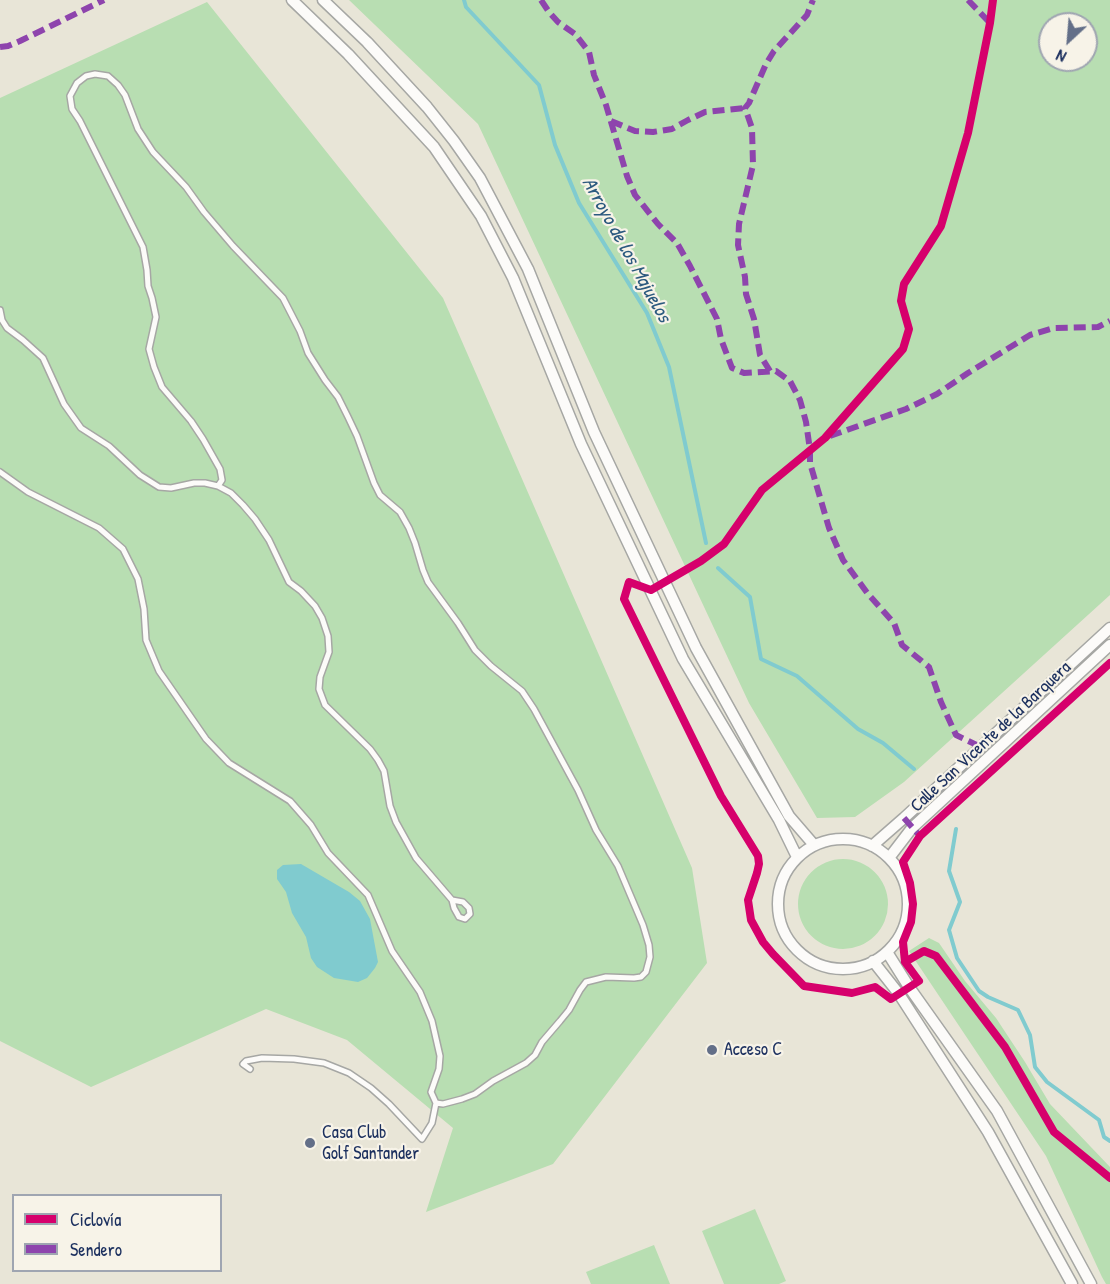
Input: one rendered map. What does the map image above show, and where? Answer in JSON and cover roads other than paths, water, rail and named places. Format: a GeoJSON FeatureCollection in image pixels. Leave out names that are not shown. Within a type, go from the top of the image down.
{"type":"FeatureCollection","features":[{"type":"Feature","properties":{"kind":"street"},"geometry":{"type":"LineString","coordinates":[[292,0],[348,54],[434,147],[481,216],[513,278],[581,444],[683,659],[779,820],[797,857]]}},
{"type":"Feature","properties":{"kind":"street"},"geometry":{"type":"LineString","coordinates":[[323,0],[367,42],[427,107],[480,178],[528,269],[594,432],[696,648],[789,816],[814,845]]}},
{"type":"Feature","properties":{"kind":"street","name":"Calle San Vicente de la Barquera"},"geometry":{"type":"LineString","coordinates":[[872,846],[1110,628]]}},
{"type":"Feature","properties":{"kind":"street","name":"Calle San Vicente de la Barquera"},"geometry":{"type":"LineString","coordinates":[[889,858],[912,828],[1110,645]]}},
{"type":"Feature","properties":{"kind":"street"},"geometry":{"type":"LineString","coordinates":[[852,839],[872,846],[889,858],[904,883],[908,908],[900,934],[887,952],[873,962],[856,968],[828,967],[804,956],[794,947],[783,930],[777,906],[781,883],[797,857],[814,845],[830,840],[852,839]]}},
{"type":"Feature","properties":{"kind":"street"},"geometry":{"type":"LineString","coordinates":[[887,952],[909,987],[997,1111],[1091,1284]]}},
{"type":"Feature","properties":{"kind":"street"},"geometry":{"type":"LineString","coordinates":[[873,962],[899,994],[988,1132],[1072,1284]]}},
{"type":"Feature","properties":{"kind":"lane"},"geometry":{"type":"LineString","coordinates":[[0,472],[28,492],[99,528],[123,549],[138,579],[144,609],[146,640],[159,671],[206,740],[229,763],[290,801],[311,825],[328,853],[368,895],[392,951],[420,992],[432,1021],[440,1056],[439,1069],[430,1092],[436,1102],[442,1104],[462,1100],[526,1063],[535,1055],[542,1042],[569,1010],[586,982],[606,977],[634,978],[646,972],[650,957],[643,925],[618,866],[592,822],[578,790],[534,709],[522,691],[491,666],[476,650],[428,582],[409,528],[400,512],[380,495],[348,417],[338,397],[308,353],[300,331],[283,298],[233,246],[153,152],[138,129],[125,94],[118,85],[108,76],[95,74],[86,76],[77,83],[70,96],[72,109],[143,247],[148,286],[156,317],[149,349],[154,367],[162,387],[191,421],[220,470],[222,480],[218,486]]}},
{"type":"Feature","properties":{"kind":"lane"},"geometry":{"type":"LineString","coordinates":[[0,310],[7,328],[43,358],[64,404],[81,428],[109,446],[140,475],[159,487],[171,488],[194,483],[218,486],[231,493],[255,519],[269,540],[290,582],[315,606],[322,618],[328,636],[328,652],[320,677],[319,689],[325,705],[370,749],[378,760],[384,771],[390,806],[396,822],[416,858],[452,900]]}},
{"type":"Feature","properties":{"kind":"lane"},"geometry":{"type":"LineString","coordinates":[[250,1070],[243,1064],[246,1061],[262,1058],[324,1063],[349,1073],[390,1104],[422,1139],[432,1123],[436,1102]]}},
{"type":"Feature","properties":{"kind":"water"},"geometry":{"type":"Polygon","coordinates":[[[301,864],[360,901],[370,919],[378,962],[367,978],[358,982],[334,978],[317,967],[311,958],[306,937],[292,913],[286,892],[277,879],[277,870],[283,865],[301,864]]]}},
{"type":"Feature","properties":{"kind":"waterway","name":"Arroyo de los Majuelos"},"geometry":{"type":"LineString","coordinates":[[464,0],[466,7],[539,85],[555,145],[579,203],[647,313],[669,367],[706,543]]}},
{"type":"Feature","properties":{"kind":"waterway","name":"Arroyo de los Majuelos"},"geometry":{"type":"LineString","coordinates":[[718,568],[750,597],[761,659],[797,676],[858,729],[883,743],[914,769]]}},
{"type":"Feature","properties":{"kind":"waterway","name":"Arroyo de los Majuelos"},"geometry":{"type":"LineString","coordinates":[[956,829],[949,871],[960,902],[949,930],[957,958],[979,991],[1018,1010],[1030,1035],[1035,1067],[1047,1082],[1099,1120],[1104,1137],[1110,1141]]}},
{"type":"Feature","properties":{"kind":"place","name":"Acceso C"},"geometry":{"type":"Point","coordinates":[712,1050]}},
{"type":"Feature","properties":{"kind":"place","name":"Casa Club Golf Santander"},"geometry":{"type":"Point","coordinates":[310,1143]}}]}
